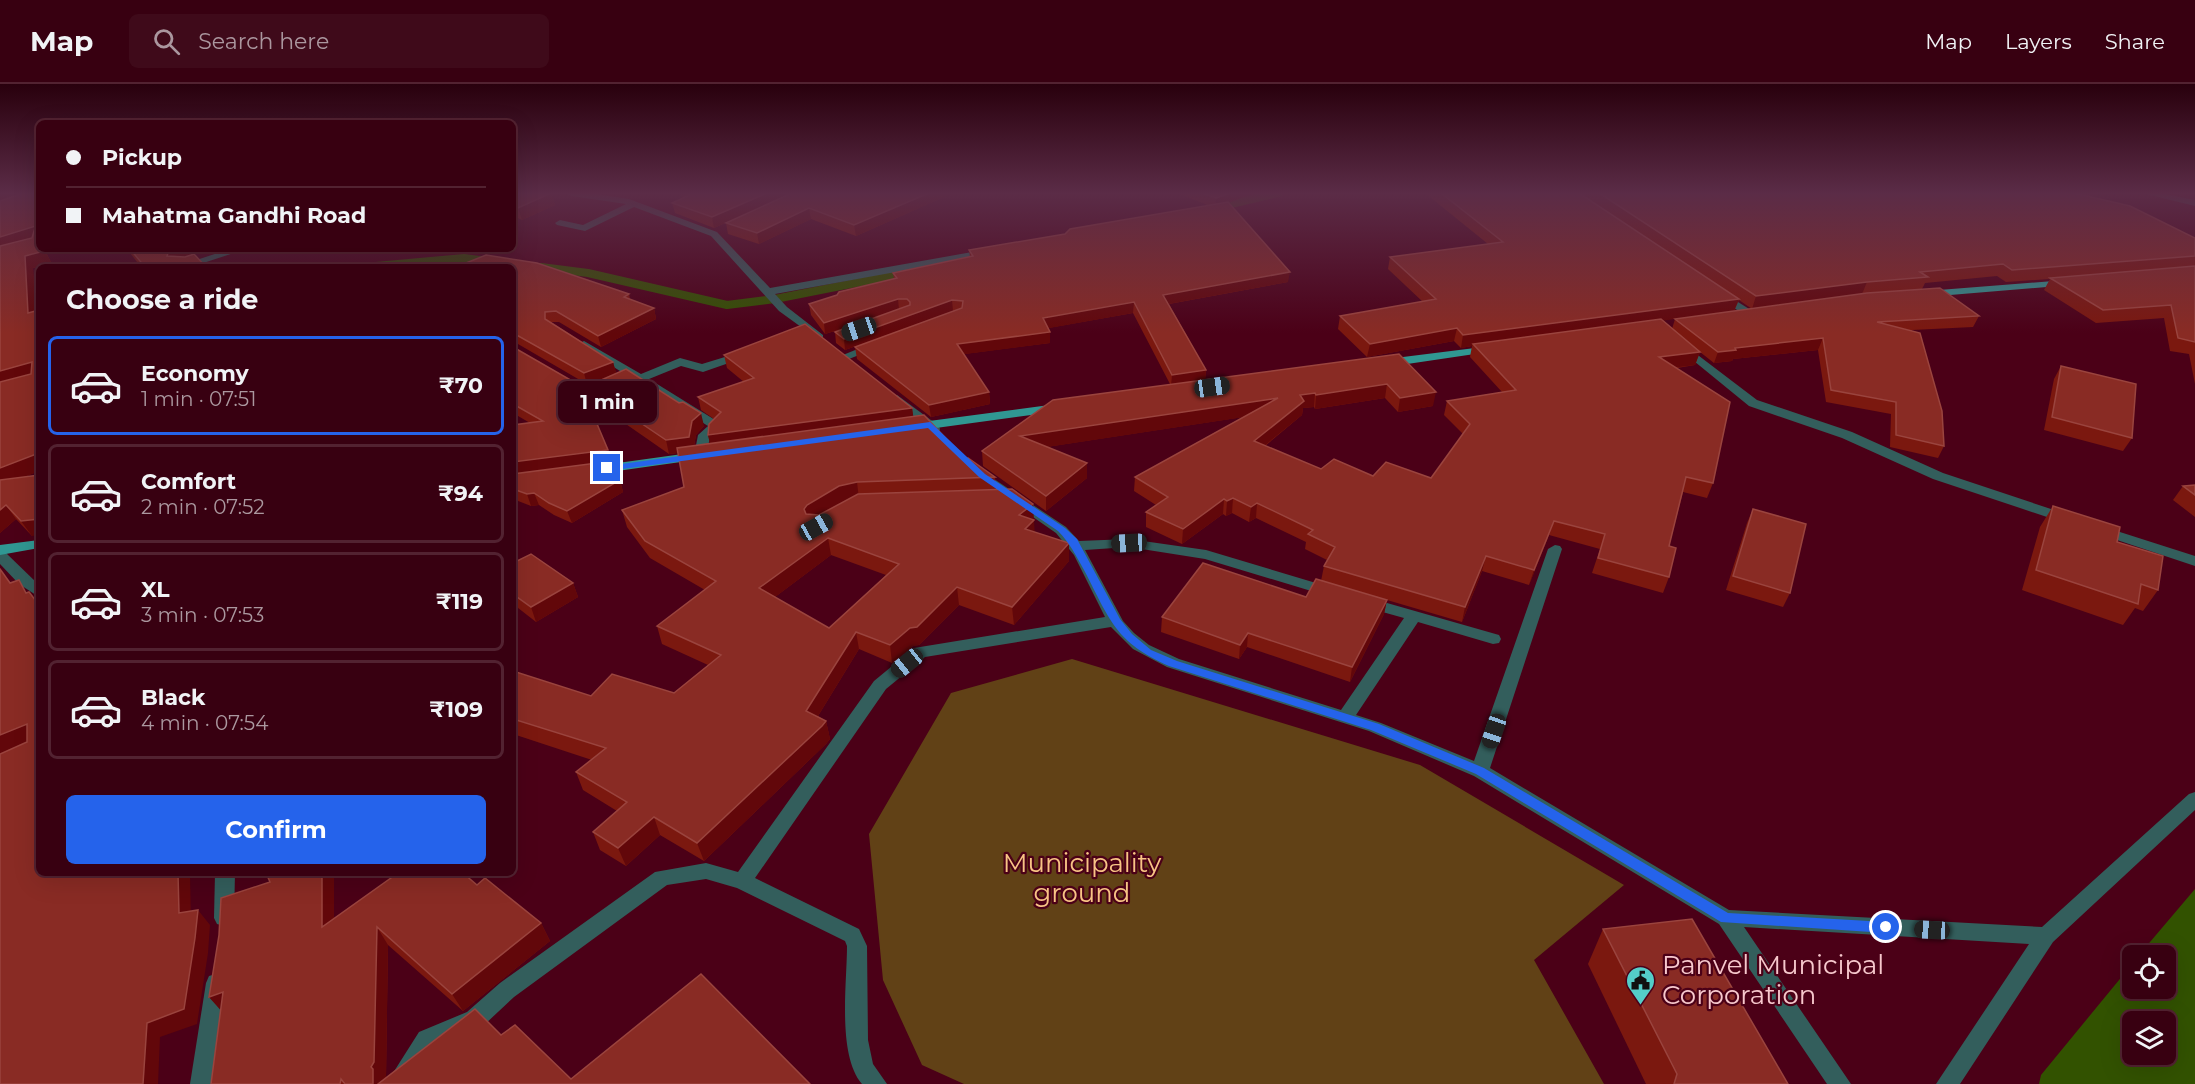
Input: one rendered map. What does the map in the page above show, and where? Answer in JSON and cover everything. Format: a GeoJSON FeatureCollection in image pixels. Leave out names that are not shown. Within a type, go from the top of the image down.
{"type":"FeatureCollection","features":[{"type":"Feature","properties":{"kind":"main road"},"geometry":{"type":"LineString","coordinates":[[1909,295],[2076,282]]}},
{"type":"Feature","properties":{"kind":"main road"},"geometry":{"type":"LineString","coordinates":[[1727,317],[1756,313]]}},
{"type":"Feature","properties":{"kind":"main road"},"geometry":{"type":"LineString","coordinates":[[1377,364],[1506,347]]}},
{"type":"Feature","properties":{"kind":"main road"},"geometry":{"type":"LineString","coordinates":[[895,430],[1071,406]]}},
{"type":"Feature","properties":{"kind":"main road"},"geometry":{"type":"LineString","coordinates":[[583,472],[706,455]]}},
{"type":"Feature","properties":{"kind":"main road"},"geometry":{"type":"LineString","coordinates":[[0,550],[36,544]]}},
{"type":"Feature","properties":{"kind":"street"},"geometry":{"type":"LineString","coordinates":[[719,240],[804,331],[836,349],[891,339]]}},
{"type":"Feature","properties":{"kind":"street"},"geometry":{"type":"LineString","coordinates":[[767,292],[996,250]]}},
{"type":"Feature","properties":{"kind":"street"},"geometry":{"type":"LineString","coordinates":[[190,264],[232,252]]}},
{"type":"Feature","properties":{"kind":"street"},"geometry":{"type":"LineString","coordinates":[[1712,288],[1756,313]]}},
{"type":"Feature","properties":{"kind":"street"},"geometry":{"type":"LineString","coordinates":[[786,311],[807,310]]}},
{"type":"Feature","properties":{"kind":"street"},"geometry":{"type":"LineString","coordinates":[[1668,334],[1739,394],[1753,403],[1848,435],[1938,476],[2195,561]]}},
{"type":"Feature","properties":{"kind":"street"},"geometry":{"type":"LineString","coordinates":[[574,338],[716,426],[704,435],[706,455]]}},
{"type":"Feature","properties":{"kind":"street"},"geometry":{"type":"LineString","coordinates":[[615,381],[680,362],[703,368],[712,367],[755,350]]}},
{"type":"Feature","properties":{"kind":"street"},"geometry":{"type":"LineString","coordinates":[[887,391],[930,425],[946,442]]}},
{"type":"Feature","properties":{"kind":"street"},"geometry":{"type":"LineString","coordinates":[[963,458],[982,476],[1061,530],[1076,546],[1116,621],[1128,637],[1148,652],[1173,663],[1375,727],[1480,771],[1726,918],[1840,1084]]}},
{"type":"Feature","properties":{"kind":"street"},"geometry":{"type":"LineString","coordinates":[[996,501],[1018,500]]}},
{"type":"Feature","properties":{"kind":"street"},"geometry":{"type":"LineString","coordinates":[[1076,546],[1129,543],[1206,555],[1493,639]]}},
{"type":"Feature","properties":{"kind":"street"},"geometry":{"type":"LineString","coordinates":[[1480,771],[1555,549]]}},
{"type":"Feature","properties":{"kind":"street"},"geometry":{"type":"LineString","coordinates":[[0,555],[24,581],[36,590]]}},
{"type":"Feature","properties":{"kind":"street"},"geometry":{"type":"LineString","coordinates":[[1345,717],[1414,616]]}},
{"type":"Feature","properties":{"kind":"street"},"geometry":{"type":"LineString","coordinates":[[742,881],[880,685],[920,652],[1116,621]]}},
{"type":"Feature","properties":{"kind":"street"},"geometry":{"type":"LineString","coordinates":[[1947,1084],[2046,936],[2195,799]]}},
{"type":"Feature","properties":{"kind":"street"},"geometry":{"type":"LineString","coordinates":[[397,1084],[426,1039],[475,1019],[507,990],[564,947],[662,878],[706,871],[742,881],[852,935],[857,946],[857,1040],[863,1069],[876,1084]]}},
{"type":"Feature","properties":{"kind":"street"},"geometry":{"type":"LineString","coordinates":[[221,938],[225,904],[225,876]]}},
{"type":"Feature","properties":{"kind":"street"},"geometry":{"type":"LineString","coordinates":[[1726,918],[2046,936]]}},
{"type":"Feature","properties":{"kind":"street"},"geometry":{"type":"LineString","coordinates":[[201,1084],[219,960]]}},
{"type":"Feature","properties":{"kind":"green space","name":"Municipality ground"},"geometry":{"type":"Polygon","coordinates":[[[1072,659],[1420,765],[1624,885],[1534,960],[1604,1084],[964,1084],[922,1065],[883,980],[869,834],[951,693],[1072,659]]]}},
{"type":"Feature","properties":{"kind":"shaded area"},"geometry":{"type":"Polygon","coordinates":[[[2195,889],[2195,1084],[2039,1084],[2041,1075],[2122,976],[2122,999],[2176,999],[2176,945],[2147,945],[2195,889]]]}},
{"type":"Feature","properties":{"kind":"building"},"geometry":{"type":"Polygon","coordinates":[[[25,240],[36,240],[36,252],[40,252],[25,256],[28,313],[36,311],[36,454],[0,468],[0,382],[31,374],[32,362],[0,371],[0,246],[25,240]]]}},
{"type":"Feature","properties":{"kind":"building"},"geometry":{"type":"Polygon","coordinates":[[[1031,240],[1261,240],[1290,272],[1163,295],[1206,370],[1172,375],[1134,302],[1043,318],[1050,332],[957,344],[989,392],[929,405],[855,347],[962,308],[963,301],[952,300],[844,339],[835,332],[910,305],[910,302],[907,299],[898,299],[824,323],[809,304],[837,295],[839,292],[897,278],[893,273],[973,256],[969,250],[1031,240]]]}},
{"type":"Feature","properties":{"kind":"building"},"geometry":{"type":"Polygon","coordinates":[[[1500,240],[1649,240],[1739,299],[1463,335],[1457,328],[1370,344],[1340,316],[1436,299],[1390,257],[1503,242],[1500,240]]]}},
{"type":"Feature","properties":{"kind":"building"},"geometry":{"type":"Polygon","coordinates":[[[1670,240],[2195,240],[2195,256],[2012,270],[2003,264],[1920,272],[1928,277],[1756,296],[1670,240]]]}},
{"type":"Feature","properties":{"kind":"building"},"geometry":{"type":"Polygon","coordinates":[[[132,252],[171,252],[167,256],[185,257],[194,254],[203,264],[142,264],[132,252]]]}},
{"type":"Feature","properties":{"kind":"building"},"geometry":{"type":"Polygon","coordinates":[[[486,255],[537,263],[629,294],[624,297],[654,308],[598,336],[556,311],[545,312],[545,319],[613,362],[584,373],[516,335],[516,264],[464,264],[486,255]]]}},
{"type":"Feature","properties":{"kind":"building"},"geometry":{"type":"Polygon","coordinates":[[[2195,266],[2195,342],[2178,338],[2171,305],[2103,310],[2050,278],[2195,266]]]}},
{"type":"Feature","properties":{"kind":"building"},"geometry":{"type":"Polygon","coordinates":[[[1940,288],[1979,316],[1877,322],[1920,333],[1942,411],[1944,446],[1896,435],[1896,402],[1831,390],[1823,338],[1718,352],[1675,319],[1867,293],[1940,288]]]}},
{"type":"Feature","properties":{"kind":"building"},"geometry":{"type":"Polygon","coordinates":[[[1661,319],[1700,352],[1659,357],[1730,402],[1713,483],[1686,477],[1669,546],[1676,548],[1669,577],[1598,558],[1605,534],[1554,521],[1534,570],[1486,556],[1465,607],[1324,566],[1335,547],[1308,534],[1313,530],[1257,503],[1251,507],[1233,498],[1227,501],[1224,499],[1183,529],[1146,512],[1168,497],[1135,477],[1278,398],[1020,436],[1087,463],[1046,496],[982,451],[1053,400],[1399,354],[1436,392],[1400,398],[1387,384],[1316,395],[1315,393],[1300,395],[1304,401],[1254,441],[1321,469],[1334,459],[1373,476],[1386,462],[1431,478],[1470,424],[1447,401],[1516,390],[1473,344],[1661,319]]]}},
{"type":"Feature","properties":{"kind":"building"},"geometry":{"type":"Polygon","coordinates":[[[805,324],[912,408],[708,435],[709,424],[721,412],[698,397],[754,378],[724,355],[805,324]]]}},
{"type":"Feature","properties":{"kind":"building"},"geometry":{"type":"Polygon","coordinates":[[[516,349],[581,386],[608,450],[516,462],[516,425],[543,421],[516,406],[516,349]]]}},
{"type":"Feature","properties":{"kind":"building"},"geometry":{"type":"Polygon","coordinates":[[[2061,366],[2136,384],[2132,438],[2052,417],[2061,366]]]}},
{"type":"Feature","properties":{"kind":"building"},"geometry":{"type":"Polygon","coordinates":[[[626,369],[679,403],[683,402],[701,413],[692,421],[689,437],[666,440],[583,384],[599,381],[626,369]]]}},
{"type":"Feature","properties":{"kind":"building"},"geometry":{"type":"Polygon","coordinates":[[[924,415],[966,460],[968,458],[995,477],[857,482],[839,486],[807,505],[804,509],[806,514],[819,515],[858,494],[1012,489],[1033,504],[1019,515],[1034,520],[1025,529],[1069,543],[1012,607],[957,587],[917,627],[910,628],[890,645],[856,632],[806,711],[826,721],[697,843],[654,817],[618,848],[593,832],[627,802],[576,772],[606,748],[516,720],[516,672],[591,696],[612,674],[674,693],[721,655],[657,626],[716,581],[645,541],[622,510],[684,487],[677,448],[924,415]],[[828,538],[759,588],[829,628],[899,564],[828,538]]]}},
{"type":"Feature","properties":{"kind":"building"},"geometry":{"type":"Polygon","coordinates":[[[612,461],[620,480],[567,511],[534,493],[527,494],[516,490],[516,474],[612,461]]]}},
{"type":"Feature","properties":{"kind":"building"},"geometry":{"type":"Polygon","coordinates":[[[36,475],[36,519],[21,521],[6,505],[0,510],[0,480],[36,475]]]}},
{"type":"Feature","properties":{"kind":"building"},"geometry":{"type":"Polygon","coordinates":[[[2195,485],[2195,495],[2183,486],[2195,485]]]}},
{"type":"Feature","properties":{"kind":"building"},"geometry":{"type":"Polygon","coordinates":[[[2053,506],[2120,527],[2117,542],[2163,556],[2158,590],[2141,584],[2138,604],[2036,570],[2053,506]]]}},
{"type":"Feature","properties":{"kind":"building"},"geometry":{"type":"Polygon","coordinates":[[[1753,509],[1806,524],[1790,593],[1733,576],[1753,509]]]}},
{"type":"Feature","properties":{"kind":"building"},"geometry":{"type":"Polygon","coordinates":[[[531,554],[573,583],[531,607],[516,596],[516,562],[531,554]]]}},
{"type":"Feature","properties":{"kind":"building"},"geometry":{"type":"Polygon","coordinates":[[[1203,563],[1306,597],[1316,579],[1387,600],[1352,667],[1248,633],[1240,645],[1162,617],[1203,563]]]}},
{"type":"Feature","properties":{"kind":"building"},"geometry":{"type":"Polygon","coordinates":[[[0,569],[10,583],[19,580],[26,593],[29,592],[36,601],[36,876],[178,876],[179,913],[198,910],[184,1009],[147,1023],[143,1084],[0,1084],[0,754],[27,742],[27,724],[0,735],[0,569]]]}},
{"type":"Feature","properties":{"kind":"building"},"geometry":{"type":"Polygon","coordinates":[[[267,876],[322,876],[322,927],[394,876],[466,876],[477,885],[485,878],[541,923],[452,994],[377,927],[374,1062],[371,1067],[373,1084],[345,1084],[341,1079],[340,1084],[211,1084],[223,992],[209,997],[219,935],[221,898],[270,882],[267,876]]]}},
{"type":"Feature","properties":{"kind":"building"},"geometry":{"type":"Polygon","coordinates":[[[1692,919],[1788,1084],[1674,1084],[1677,1074],[1603,929],[1692,919]]]}},
{"type":"Feature","properties":{"kind":"building"},"geometry":{"type":"Polygon","coordinates":[[[701,974],[810,1084],[378,1084],[475,1009],[501,1035],[515,1025],[571,1079],[701,974]]]}},
{"type":"Feature","properties":{"kind":"waterway"},"geometry":{"type":"LineString","coordinates":[[398,264],[464,258],[487,261]]}},
{"type":"Feature","properties":{"kind":"waterway"},"geometry":{"type":"LineString","coordinates":[[541,267],[588,273],[727,305],[775,299],[906,273]]}},
{"type":"Feature","properties":{"kind":"place","name":"Panvel Municipal Corporation"},"geometry":{"type":"Point","coordinates":[1641,1006]}},
{"type":"Feature","properties":{"kind":"route"},"geometry":{"type":"LineString","coordinates":[[607,468],[930,425],[982,476],[1061,530],[1073,541],[1116,621],[1128,637],[1148,652],[1173,663],[1375,727],[1480,771],[1726,918],[1886,927]]}}]}
